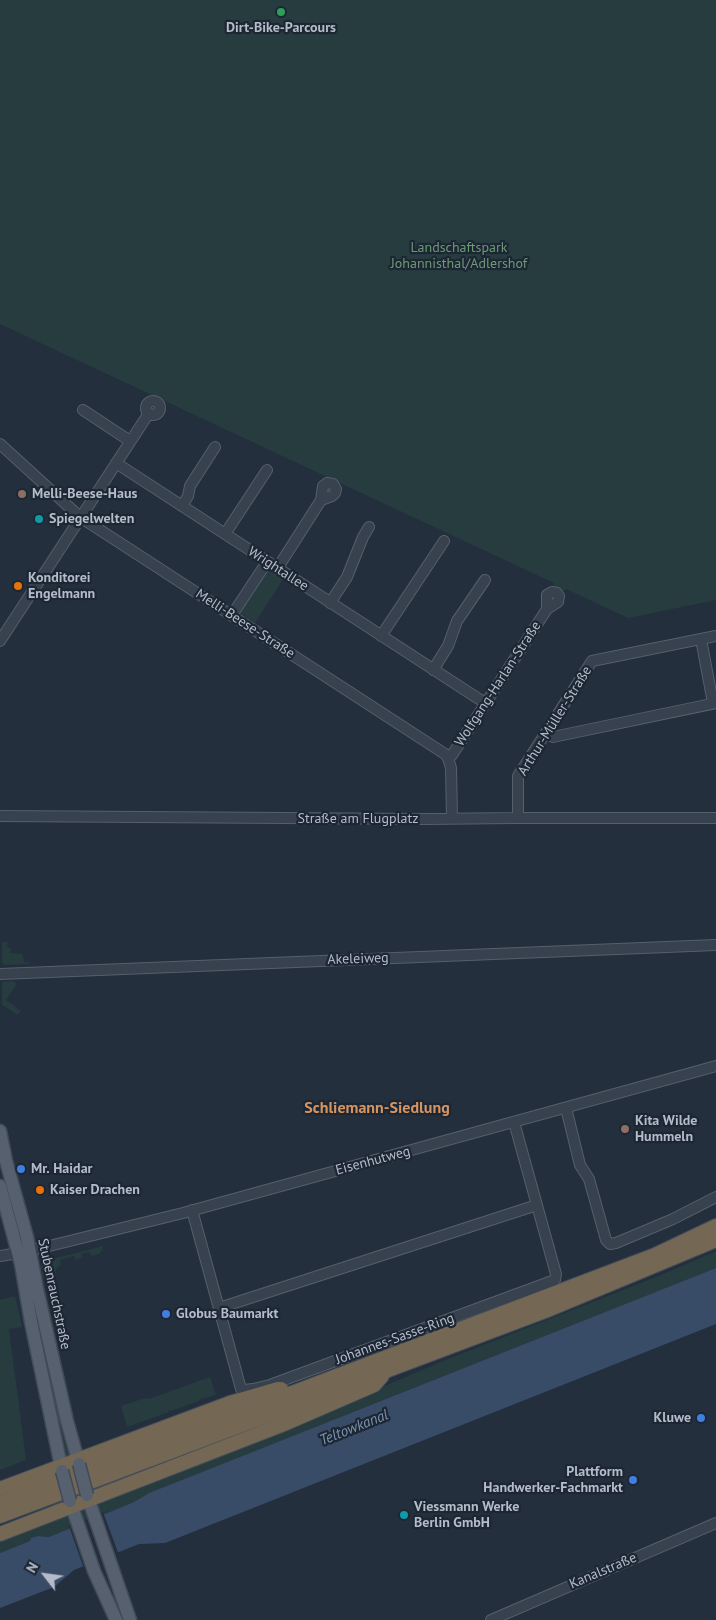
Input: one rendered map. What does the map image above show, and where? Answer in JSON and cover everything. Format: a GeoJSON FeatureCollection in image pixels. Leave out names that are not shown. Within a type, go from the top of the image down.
{"type":"FeatureCollection","features":[{"type":"Feature","properties":{"kind":"highway"},"geometry":{"type":"LineString","coordinates":[[0,1504],[656,1255],[716,1226]]}},
{"type":"Feature","properties":{"kind":"highway"},"geometry":{"type":"LineString","coordinates":[[0,1516],[545,1311],[716,1240]]}},
{"type":"Feature","properties":{"kind":"highway"},"geometry":{"type":"LineString","coordinates":[[0,1534],[90,1502],[284,1424],[374,1385],[388,1370]]}},
{"type":"Feature","properties":{"kind":"highway"},"geometry":{"type":"LineString","coordinates":[[0,1490],[79,1462],[230,1403],[278,1388],[292,1392]]}},
{"type":"Feature","properties":{"kind":"main road","name":"Stubenrauchstraße"},"geometry":{"type":"LineString","coordinates":[[0,1131],[23,1223],[24,1252],[21,1264],[30,1322],[61,1468],[72,1508],[94,1571],[116,1620]]}},
{"type":"Feature","properties":{"kind":"main road","name":"Stubenrauchstraße"},"geometry":{"type":"LineString","coordinates":[[0,1186],[24,1252],[67,1421],[90,1502],[130,1620]]}},
{"type":"Feature","properties":{"kind":"street"},"geometry":{"type":"LineString","coordinates":[[83,410],[130,441]]}},
{"type":"Feature","properties":{"kind":"street"},"geometry":{"type":"LineString","coordinates":[[0,641],[149,414]]}},
{"type":"Feature","properties":{"kind":"street","name":"Melli-Beese-Straße"},"geometry":{"type":"LineString","coordinates":[[0,444],[80,517],[440,750],[448,758]]}},
{"type":"Feature","properties":{"kind":"street"},"geometry":{"type":"LineString","coordinates":[[182,506],[188,496],[190,486],[215,447]]}},
{"type":"Feature","properties":{"kind":"street","name":"Wrightallee"},"geometry":{"type":"LineString","coordinates":[[116,463],[485,703]]}},
{"type":"Feature","properties":{"kind":"street"},"geometry":{"type":"LineString","coordinates":[[225,534],[267,470]]}},
{"type":"Feature","properties":{"kind":"street"},"geometry":{"type":"LineString","coordinates":[[277,569],[321,500]]}},
{"type":"Feature","properties":{"kind":"street"},"geometry":{"type":"LineString","coordinates":[[330,603],[347,577],[369,527]]}},
{"type":"Feature","properties":{"kind":"street"},"geometry":{"type":"LineString","coordinates":[[381,636],[444,541]]}},
{"type":"Feature","properties":{"kind":"street"},"geometry":{"type":"LineString","coordinates":[[232,615],[267,562]]}},
{"type":"Feature","properties":{"kind":"street"},"geometry":{"type":"LineString","coordinates":[[433,670],[448,646],[457,621],[485,580]]}},
{"type":"Feature","properties":{"kind":"street","name":"Wolfgang-Harlan-Straße"},"geometry":{"type":"LineString","coordinates":[[448,758],[547,609]]}},
{"type":"Feature","properties":{"kind":"street","name":"Arthur-Müller-Straße"},"geometry":{"type":"LineString","coordinates":[[518,818],[518,776],[592,661],[716,636]]}},
{"type":"Feature","properties":{"kind":"street"},"geometry":{"type":"LineString","coordinates":[[546,733],[553,737],[715,703],[701,639]]}},
{"type":"Feature","properties":{"kind":"street"},"geometry":{"type":"LineString","coordinates":[[448,758],[452,768],[452,818]]}},
{"type":"Feature","properties":{"kind":"street","name":"Straße am Flugplatz"},"geometry":{"type":"LineString","coordinates":[[0,816],[418,819],[716,818]]}},
{"type":"Feature","properties":{"kind":"street","name":"Akeleiweg"},"geometry":{"type":"LineString","coordinates":[[0,974],[716,945]]}},
{"type":"Feature","properties":{"kind":"street","name":"Eisenhutweg"},"geometry":{"type":"LineString","coordinates":[[0,1256],[24,1252],[192,1210],[716,1066]]}},
{"type":"Feature","properties":{"kind":"street"},"geometry":{"type":"LineString","coordinates":[[566,1108],[580,1165],[589,1179],[606,1240],[610,1244],[673,1219],[716,1197]]}},
{"type":"Feature","properties":{"kind":"street","name":"Johannes-Sasse-Ring"},"geometry":{"type":"LineString","coordinates":[[192,1210],[241,1389],[253,1389],[270,1385],[555,1280],[556,1274],[514,1122]]}},
{"type":"Feature","properties":{"kind":"street"},"geometry":{"type":"LineString","coordinates":[[219,1308],[537,1205]]}},
{"type":"Feature","properties":{"kind":"street","name":"Kanalstraße"},"geometry":{"type":"LineString","coordinates":[[491,1620],[716,1523]]}},
{"type":"Feature","properties":{"kind":"green space","name":"Landschaftspark Johannisthal/Adlershof"},"geometry":{"type":"Polygon","coordinates":[[[0,0],[716,0],[716,600],[628,618],[566,589],[564,591],[553,585],[554,583],[0,324],[0,0]]]}},
{"type":"Feature","properties":{"kind":"green space"},"geometry":{"type":"Polygon","coordinates":[[[269,566],[285,576],[255,623],[239,612],[269,566]]]}},
{"type":"Feature","properties":{"kind":"green space"},"geometry":{"type":"Polygon","coordinates":[[[2,942],[8,942],[7,948],[11,948],[10,953],[23,954],[24,963],[29,962],[29,964],[5,965],[2,963],[2,942]]]}},
{"type":"Feature","properties":{"kind":"green space"},"geometry":{"type":"Polygon","coordinates":[[[13,981],[17,984],[6,1000],[21,1011],[18,1015],[2,1005],[2,982],[13,981]]]}},
{"type":"Feature","properties":{"kind":"green space"},"geometry":{"type":"Polygon","coordinates":[[[103,1246],[99,1254],[92,1256],[90,1252],[81,1254],[82,1258],[75,1260],[74,1256],[60,1260],[61,1264],[56,1269],[55,1277],[45,1280],[42,1275],[41,1262],[103,1246]]]}},
{"type":"Feature","properties":{"kind":"green space"},"geometry":{"type":"Polygon","coordinates":[[[716,1251],[716,1268],[149,1493],[134,1502],[49,1537],[37,1536],[30,1541],[0,1553],[0,1539],[281,1430],[448,1359],[661,1275],[716,1251]]]}},
{"type":"Feature","properties":{"kind":"green space"},"geometry":{"type":"Polygon","coordinates":[[[27,1266],[74,1456],[66,1460],[49,1391],[27,1266]]]}},
{"type":"Feature","properties":{"kind":"green space"},"geometry":{"type":"Polygon","coordinates":[[[15,1296],[22,1327],[9,1329],[26,1460],[0,1470],[0,1300],[15,1296]]]}},
{"type":"Feature","properties":{"kind":"green space"},"geometry":{"type":"Polygon","coordinates":[[[210,1377],[216,1395],[171,1411],[168,1410],[169,1412],[127,1427],[121,1406],[145,1398],[149,1399],[210,1377]]]}},
{"type":"Feature","properties":{"kind":"water","name":"Teltowkanal"},"geometry":{"type":"Polygon","coordinates":[[[716,1268],[716,1324],[165,1543],[139,1544],[74,1570],[54,1587],[0,1608],[0,1553],[30,1541],[31,1538],[38,1536],[49,1537],[134,1502],[149,1493],[716,1268]]]}},
{"type":"Feature","properties":{"kind":"pier"},"geometry":{"type":"Polygon","coordinates":[[[103,1512],[119,1555],[84,1569],[69,1526],[103,1512]]]}},
{"type":"Feature","properties":{"kind":"place","name":"Dirt-Bike-Parcours"},"geometry":{"type":"Point","coordinates":[281,12]}},
{"type":"Feature","properties":{"kind":"place","name":"Melli-Beese-Haus"},"geometry":{"type":"Point","coordinates":[22,494]}},
{"type":"Feature","properties":{"kind":"place","name":"Spiegelwelten"},"geometry":{"type":"Point","coordinates":[39,519]}},
{"type":"Feature","properties":{"kind":"place","name":"Konditorei Engelmann"},"geometry":{"type":"Point","coordinates":[18,586]}},
{"type":"Feature","properties":{"kind":"place","name":"Kita Wilde Hummeln"},"geometry":{"type":"Point","coordinates":[625,1129]}},
{"type":"Feature","properties":{"kind":"place","name":"Mr. Haidar"},"geometry":{"type":"Point","coordinates":[21,1169]}},
{"type":"Feature","properties":{"kind":"place","name":"Kaiser Drachen"},"geometry":{"type":"Point","coordinates":[40,1190]}},
{"type":"Feature","properties":{"kind":"place","name":"Globus Baumarkt"},"geometry":{"type":"Point","coordinates":[166,1314]}},
{"type":"Feature","properties":{"kind":"place","name":"Kluwe"},"geometry":{"type":"Point","coordinates":[701,1418]}},
{"type":"Feature","properties":{"kind":"place","name":"Plattform Handwerker-Fachmarkt"},"geometry":{"type":"Point","coordinates":[633,1480]}},
{"type":"Feature","properties":{"kind":"place","name":"Viessmann Werke Berlin GmbH"},"geometry":{"type":"Point","coordinates":[404,1515]}},
{"type":"Feature","properties":{"kind":"district","name":"Schliemann-Siedlung"},"geometry":{"type":"Point","coordinates":[377,1108]}}]}
